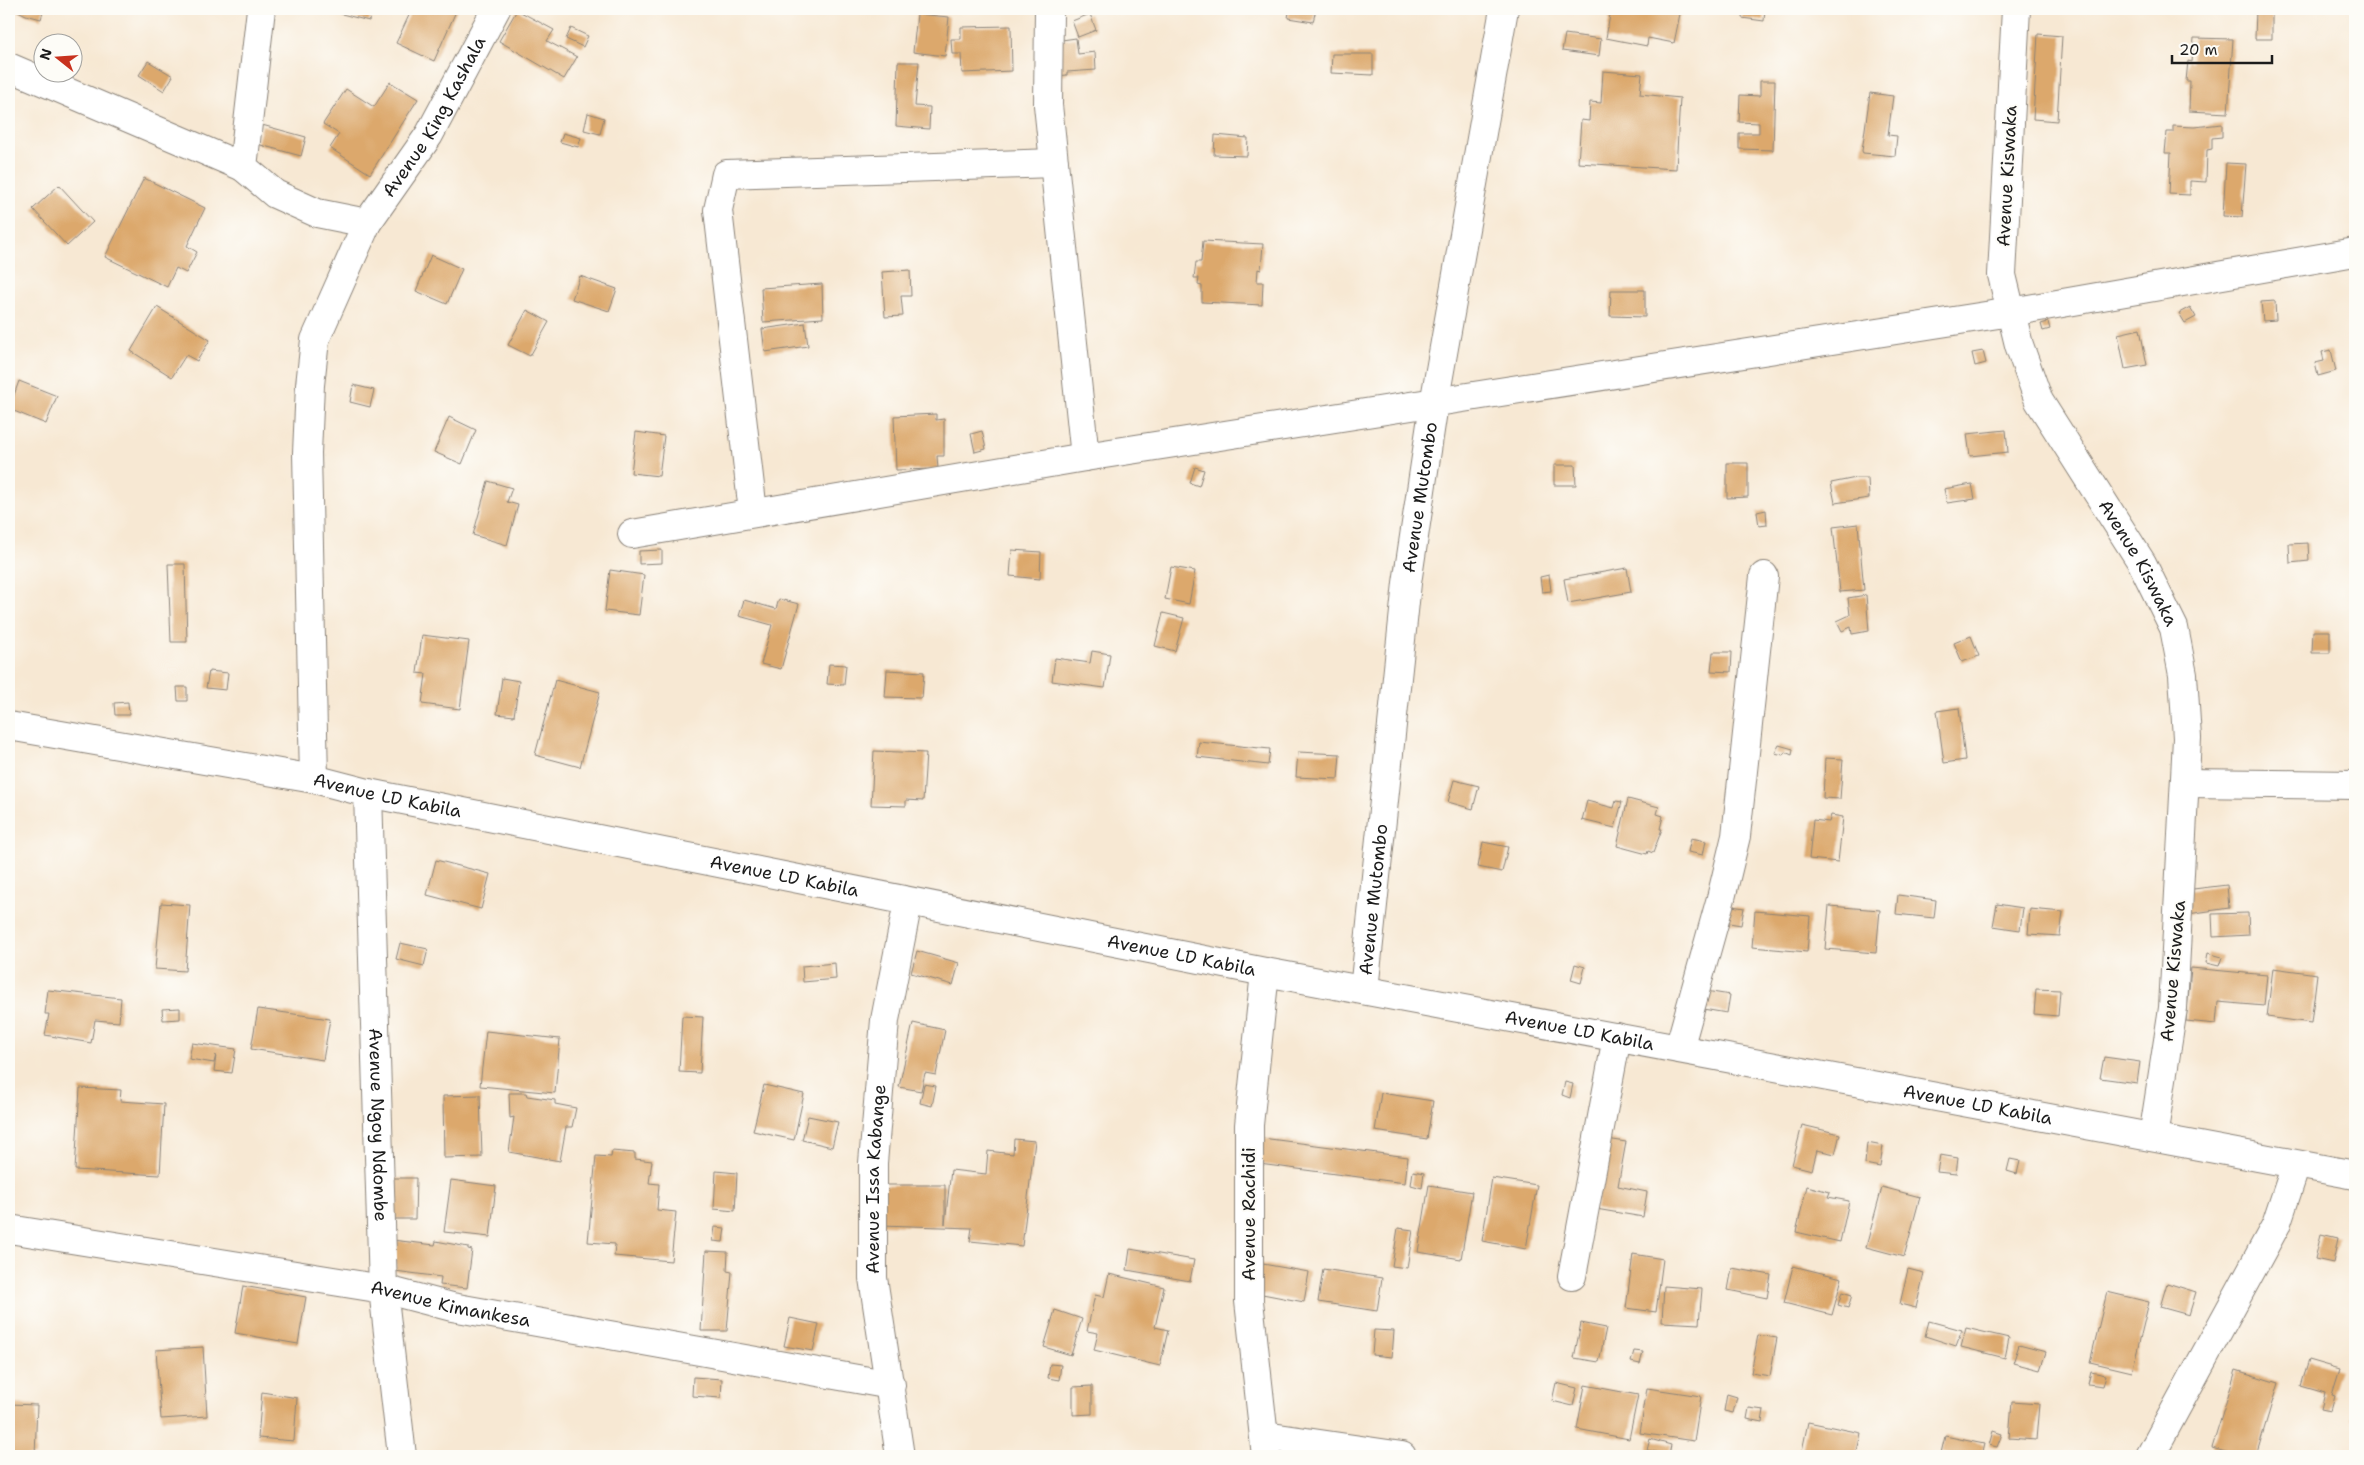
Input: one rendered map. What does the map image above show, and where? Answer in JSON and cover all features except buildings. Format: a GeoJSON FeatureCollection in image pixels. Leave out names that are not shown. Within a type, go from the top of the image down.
{"type":"FeatureCollection","features":[{"type":"Feature","properties":{"kind":"street"},"geometry":{"type":"LineString","coordinates":[[243,167],[261,9]]}},
{"type":"Feature","properties":{"kind":"street","name":"Avenue King Kashala"},"geometry":{"type":"LineString","coordinates":[[314,779],[307,453],[310,385],[315,340],[368,223],[429,135],[496,9]]}},
{"type":"Feature","properties":{"kind":"street"},"geometry":{"type":"LineString","coordinates":[[1049,9],[1048,105],[1085,457]]}},
{"type":"Feature","properties":{"kind":"street","name":"Avenue Mutombo"},"geometry":{"type":"LineString","coordinates":[[1364,990],[1407,583],[1434,404],[1504,9]]}},
{"type":"Feature","properties":{"kind":"street","name":"Avenue Kiswaka"},"geometry":{"type":"LineString","coordinates":[[2016,9],[2002,275],[2019,345],[2039,401],[2142,562],[2174,628],[2184,675],[2187,738],[2173,1008],[2153,1137]]}},
{"type":"Feature","properties":{"kind":"street"},"geometry":{"type":"LineString","coordinates":[[9,67],[243,167],[275,194],[317,213],[368,223]]}},
{"type":"Feature","properties":{"kind":"street"},"geometry":{"type":"LineString","coordinates":[[753,512],[718,210],[726,174],[1054,163]]}},
{"type":"Feature","properties":{"kind":"street"},"geometry":{"type":"LineString","coordinates":[[632,534],[1085,457],[1434,404],[2011,312],[2355,252]]}},
{"type":"Feature","properties":{"kind":"street"},"geometry":{"type":"LineString","coordinates":[[1679,1049],[1721,898],[1736,836],[1764,576]]}},
{"type":"Feature","properties":{"kind":"street","name":"Avenue LD Kabila"},"geometry":{"type":"LineString","coordinates":[[9,726],[314,779],[368,794],[1265,972],[2153,1137],[2296,1166],[2355,1175]]}},
{"type":"Feature","properties":{"kind":"street"},"geometry":{"type":"LineString","coordinates":[[2185,783],[2355,785]]}},
{"type":"Feature","properties":{"kind":"street","name":"Avenue Ngoy Ndombe"},"geometry":{"type":"LineString","coordinates":[[368,794],[384,1289],[402,1456]]}},
{"type":"Feature","properties":{"kind":"street","name":"Avenue Issa Kabange"},"geometry":{"type":"LineString","coordinates":[[900,1456],[873,1278],[872,1163],[885,1020],[908,902]]}},
{"type":"Feature","properties":{"kind":"street","name":"Avenue Rachidi"},"geometry":{"type":"LineString","coordinates":[[1265,972],[1249,1125],[1249,1301],[1266,1446]]}},
{"type":"Feature","properties":{"kind":"street"},"geometry":{"type":"LineString","coordinates":[[1572,1276],[1617,1037]]}},
{"type":"Feature","properties":{"kind":"street"},"geometry":{"type":"LineString","coordinates":[[2150,1456],[2276,1225],[2296,1166]]}},
{"type":"Feature","properties":{"kind":"street","name":"Avenue Kimankesa"},"geometry":{"type":"LineString","coordinates":[[9,1229],[384,1289],[452,1307],[890,1385]]}},
{"type":"Feature","properties":{"kind":"street"},"geometry":{"type":"LineString","coordinates":[[1266,1446],[1402,1456]]}}]}
